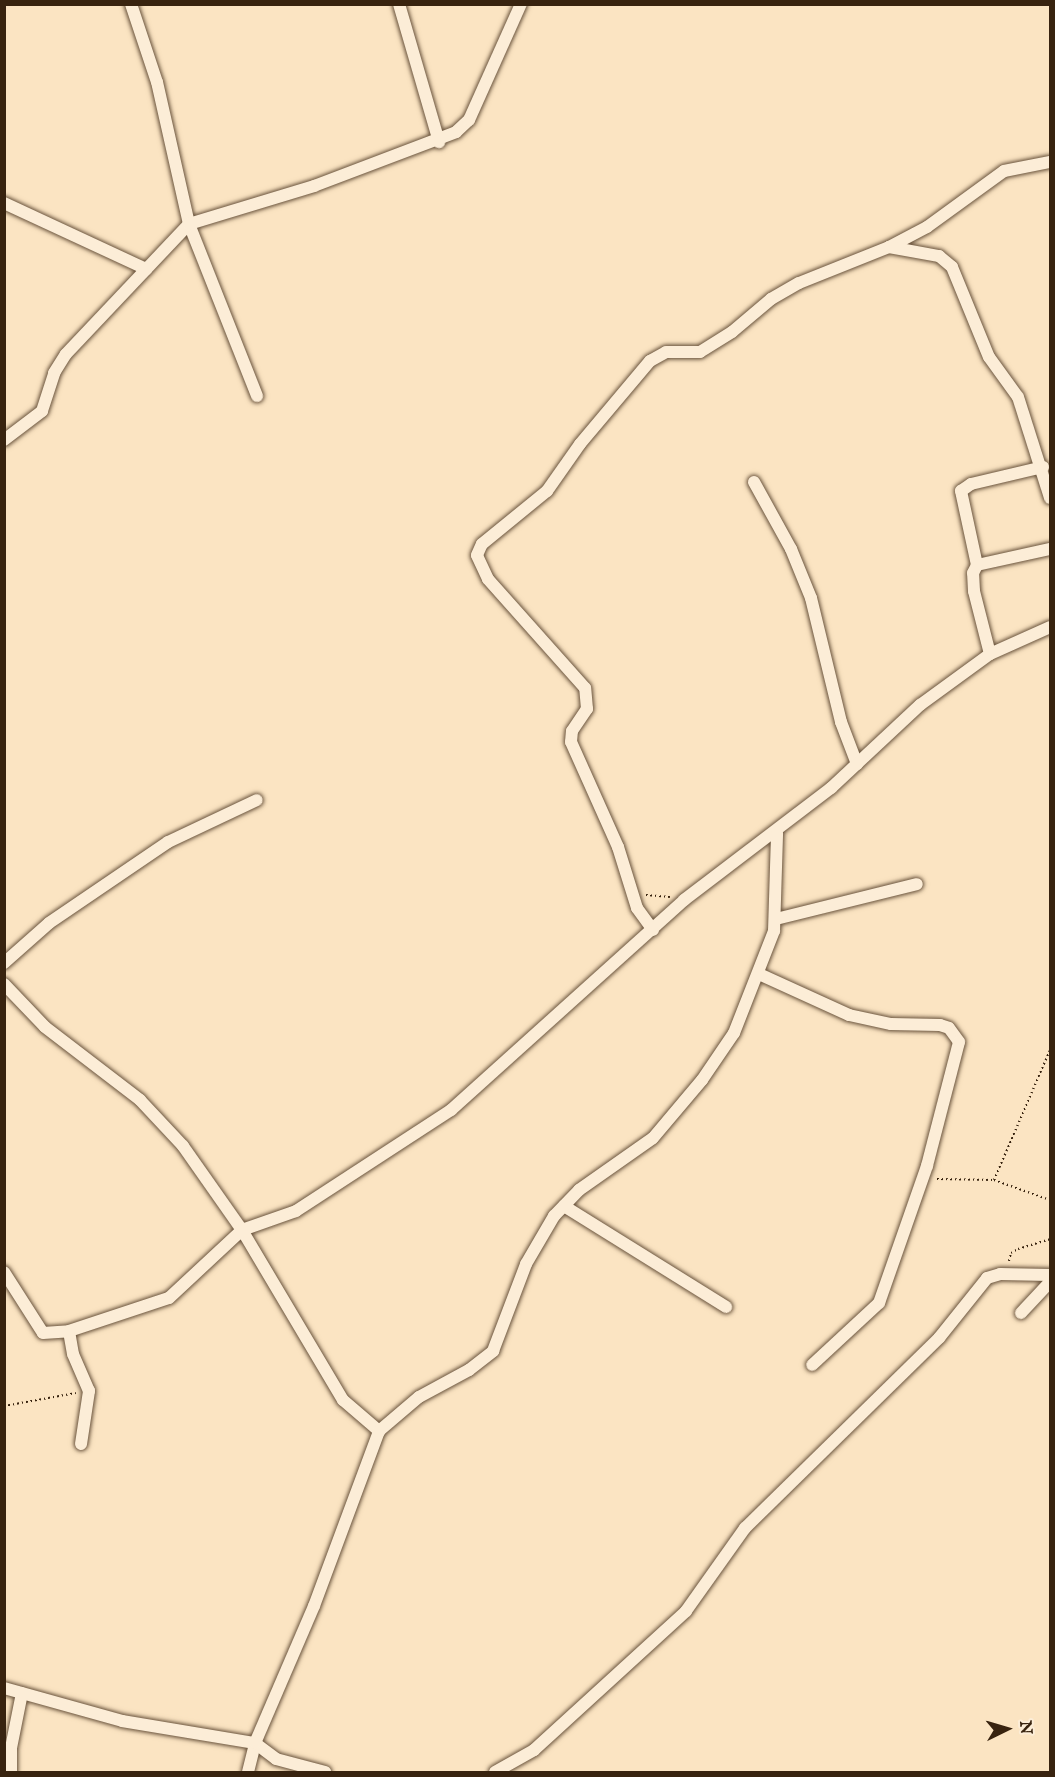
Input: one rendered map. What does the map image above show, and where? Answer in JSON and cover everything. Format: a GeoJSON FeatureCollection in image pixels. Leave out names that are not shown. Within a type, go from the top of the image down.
{"type":"FeatureCollection","features":[{"type":"Feature","properties":{"kind":"street"},"geometry":{"type":"LineString","coordinates":[[131,4],[157,82],[189,224],[257,396]]}},
{"type":"Feature","properties":{"kind":"street"},"geometry":{"type":"LineString","coordinates":[[399,4],[439,142]]}},
{"type":"Feature","properties":{"kind":"street"},"geometry":{"type":"LineString","coordinates":[[4,440],[42,411],[54,373],[66,354],[189,224],[439,142],[469,120],[521,4]]}},
{"type":"Feature","properties":{"kind":"street"},"geometry":{"type":"LineString","coordinates":[[653,930],[637,908],[605,813],[572,742],[572,731],[587,709],[585,688],[488,579],[477,551],[547,491],[580,444],[650,361],[666,352],[700,352],[732,332],[771,299],[799,283],[889,248],[927,227],[1004,171],[1050,162]]}},
{"type":"Feature","properties":{"kind":"street"},"geometry":{"type":"LineString","coordinates":[[4,203],[146,269]]}},
{"type":"Feature","properties":{"kind":"street"},"geometry":{"type":"LineString","coordinates":[[889,248],[939,256],[952,267],[989,357],[1018,397],[1043,467],[1050,498]]}},
{"type":"Feature","properties":{"kind":"street"},"geometry":{"type":"LineString","coordinates":[[990,654],[974,591],[973,573],[977,565],[961,491],[964,487],[1043,467]]}},
{"type":"Feature","properties":{"kind":"street"},"geometry":{"type":"LineString","coordinates":[[754,482],[808,590],[841,722],[857,764]]}},
{"type":"Feature","properties":{"kind":"street"},"geometry":{"type":"LineString","coordinates":[[977,565],[1050,549]]}},
{"type":"Feature","properties":{"kind":"street"},"geometry":{"type":"LineString","coordinates":[[4,1272],[43,1333],[69,1331],[169,1298],[242,1230],[296,1211],[451,1110],[541,1026],[653,930],[684,900],[777,833],[857,764],[894,727],[990,654],[1050,627]]}},
{"type":"Feature","properties":{"kind":"street"},"geometry":{"type":"LineString","coordinates":[[4,963],[92,892],[168,842],[257,800]]}},
{"type":"Feature","properties":{"kind":"street"},"geometry":{"type":"LineString","coordinates":[[248,1773],[255,1743],[314,1606],[379,1431],[419,1397],[475,1366],[493,1351],[526,1264],[564,1206],[579,1190],[633,1156],[665,1124],[734,1033],[759,974],[776,919],[777,833]]}},
{"type":"Feature","properties":{"kind":"street"},"geometry":{"type":"LineString","coordinates":[[776,919],[917,884]]}},
{"type":"Feature","properties":{"kind":"street"},"geometry":{"type":"LineString","coordinates":[[759,974],[861,1019],[891,1024],[932,1024],[955,1034],[959,1047],[922,1179],[879,1303],[812,1365]]}},
{"type":"Feature","properties":{"kind":"street"},"geometry":{"type":"LineString","coordinates":[[4,984],[45,1027],[140,1100],[202,1169],[242,1230],[339,1393],[379,1431]]}},
{"type":"Feature","properties":{"kind":"street"},"geometry":{"type":"LineString","coordinates":[[564,1206],[726,1307]]}},
{"type":"Feature","properties":{"kind":"street"},"geometry":{"type":"LineString","coordinates":[[495,1773],[534,1750],[686,1611],[745,1528],[931,1346],[987,1278],[1005,1275],[1050,1275]]}},
{"type":"Feature","properties":{"kind":"street"},"geometry":{"type":"LineString","coordinates":[[1020,1313],[1050,1282]]}},
{"type":"Feature","properties":{"kind":"street"},"geometry":{"type":"LineString","coordinates":[[69,1331],[73,1354],[88,1391],[81,1444]]}},
{"type":"Feature","properties":{"kind":"street"},"geometry":{"type":"LineString","coordinates":[[4,1688],[122,1721],[255,1743],[276,1758],[325,1773]]}},
{"type":"Feature","properties":{"kind":"street"},"geometry":{"type":"LineString","coordinates":[[11,1773],[11,1748],[22,1693]]}},
{"type":"Feature","properties":{"kind":"path"},"geometry":{"type":"LineString","coordinates":[[627,877],[643,894],[684,900]]}},
{"type":"Feature","properties":{"kind":"path"},"geometry":{"type":"LineString","coordinates":[[994,1180],[1050,1050]]}},
{"type":"Feature","properties":{"kind":"path"},"geometry":{"type":"LineString","coordinates":[[922,1179],[994,1180],[1050,1200]]}},
{"type":"Feature","properties":{"kind":"path"},"geometry":{"type":"LineString","coordinates":[[1005,1275],[1011,1252],[1050,1239]]}},
{"type":"Feature","properties":{"kind":"path"},"geometry":{"type":"LineString","coordinates":[[4,1406],[88,1391]]}}]}
